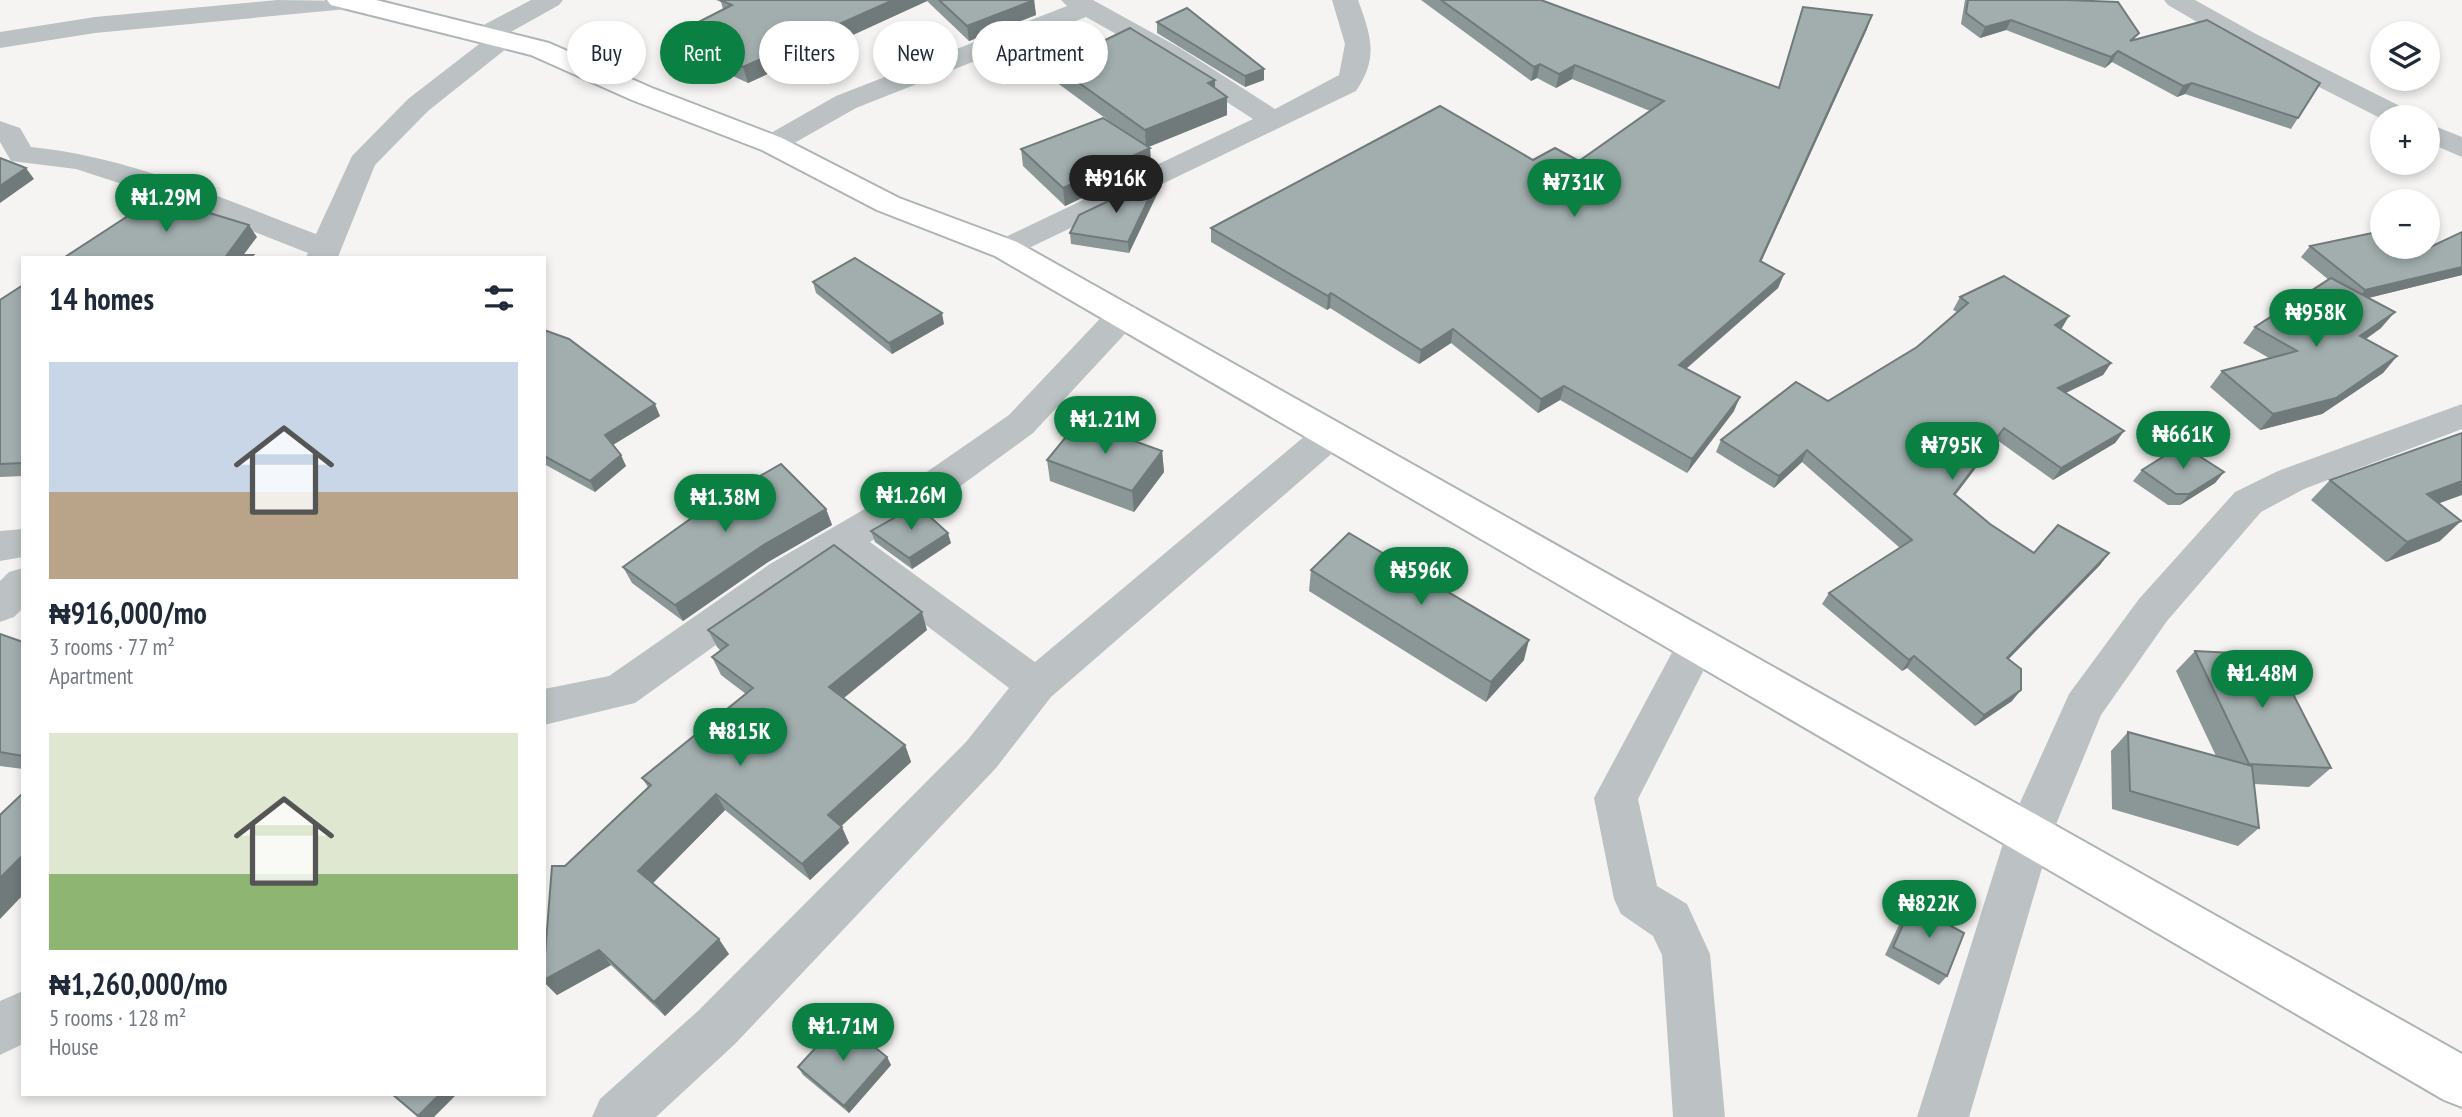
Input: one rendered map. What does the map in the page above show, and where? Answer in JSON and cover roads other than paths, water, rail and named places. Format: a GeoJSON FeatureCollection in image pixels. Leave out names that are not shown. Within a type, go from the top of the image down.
{"type":"FeatureCollection","features":[{"type":"Feature","properties":{"kind":"highway"},"geometry":{"type":"LineString","coordinates":[[344,1],[540,49],[642,94],[772,144],[888,204],[1006,249],[2462,1082]]}},
{"type":"Feature","properties":{"kind":"street"},"geometry":{"type":"LineString","coordinates":[[0,129],[10,134],[20,155],[80,161],[194,198],[324,253],[362,162],[418,105],[495,37],[550,0]]}},
{"type":"Feature","properties":{"kind":"street"},"geometry":{"type":"LineString","coordinates":[[1006,249],[1272,119],[1330,96],[1356,74],[1360,60],[1345,0]]}},
{"type":"Feature","properties":{"kind":"street"},"geometry":{"type":"LineString","coordinates":[[2177,0],[2247,40],[2376,105]]}},
{"type":"Feature","properties":{"kind":"street"},"geometry":{"type":"LineString","coordinates":[[0,40],[95,25],[344,1]]}},
{"type":"Feature","properties":{"kind":"street"},"geometry":{"type":"LineString","coordinates":[[772,144],[846,102],[1080,4],[1171,54],[1272,119]]}},
{"type":"Feature","properties":{"kind":"street"},"geometry":{"type":"LineString","coordinates":[[2440,137],[2462,148]]}},
{"type":"Feature","properties":{"kind":"street"},"geometry":{"type":"LineString","coordinates":[[546,706],[620,691],[784,575],[931,488],[1021,424],[1124,315]]}},
{"type":"Feature","properties":{"kind":"street"},"geometry":{"type":"LineString","coordinates":[[1943,1117],[2029,834],[2084,706],[2153,610],[2248,502],[2291,480],[2462,416]]}},
{"type":"Feature","properties":{"kind":"street"},"geometry":{"type":"LineString","coordinates":[[618,1117],[717,1027],[981,755],[1036,685],[1331,434]]}},
{"type":"Feature","properties":{"kind":"street"},"geometry":{"type":"LineString","coordinates":[[842,542],[1036,685]]}},
{"type":"Feature","properties":{"kind":"street"},"geometry":{"type":"LineString","coordinates":[[0,546],[21,544]]}},
{"type":"Feature","properties":{"kind":"street"},"geometry":{"type":"LineString","coordinates":[[0,606],[21,585]]}},
{"type":"Feature","properties":{"kind":"street"},"geometry":{"type":"LineString","coordinates":[[1697,644],[1616,798],[1637,899],[1670,920],[1686,954],[1699,1117]]}},
{"type":"Feature","properties":{"kind":"street"},"geometry":{"type":"LineString","coordinates":[[0,1030],[21,1016]]}}]}
